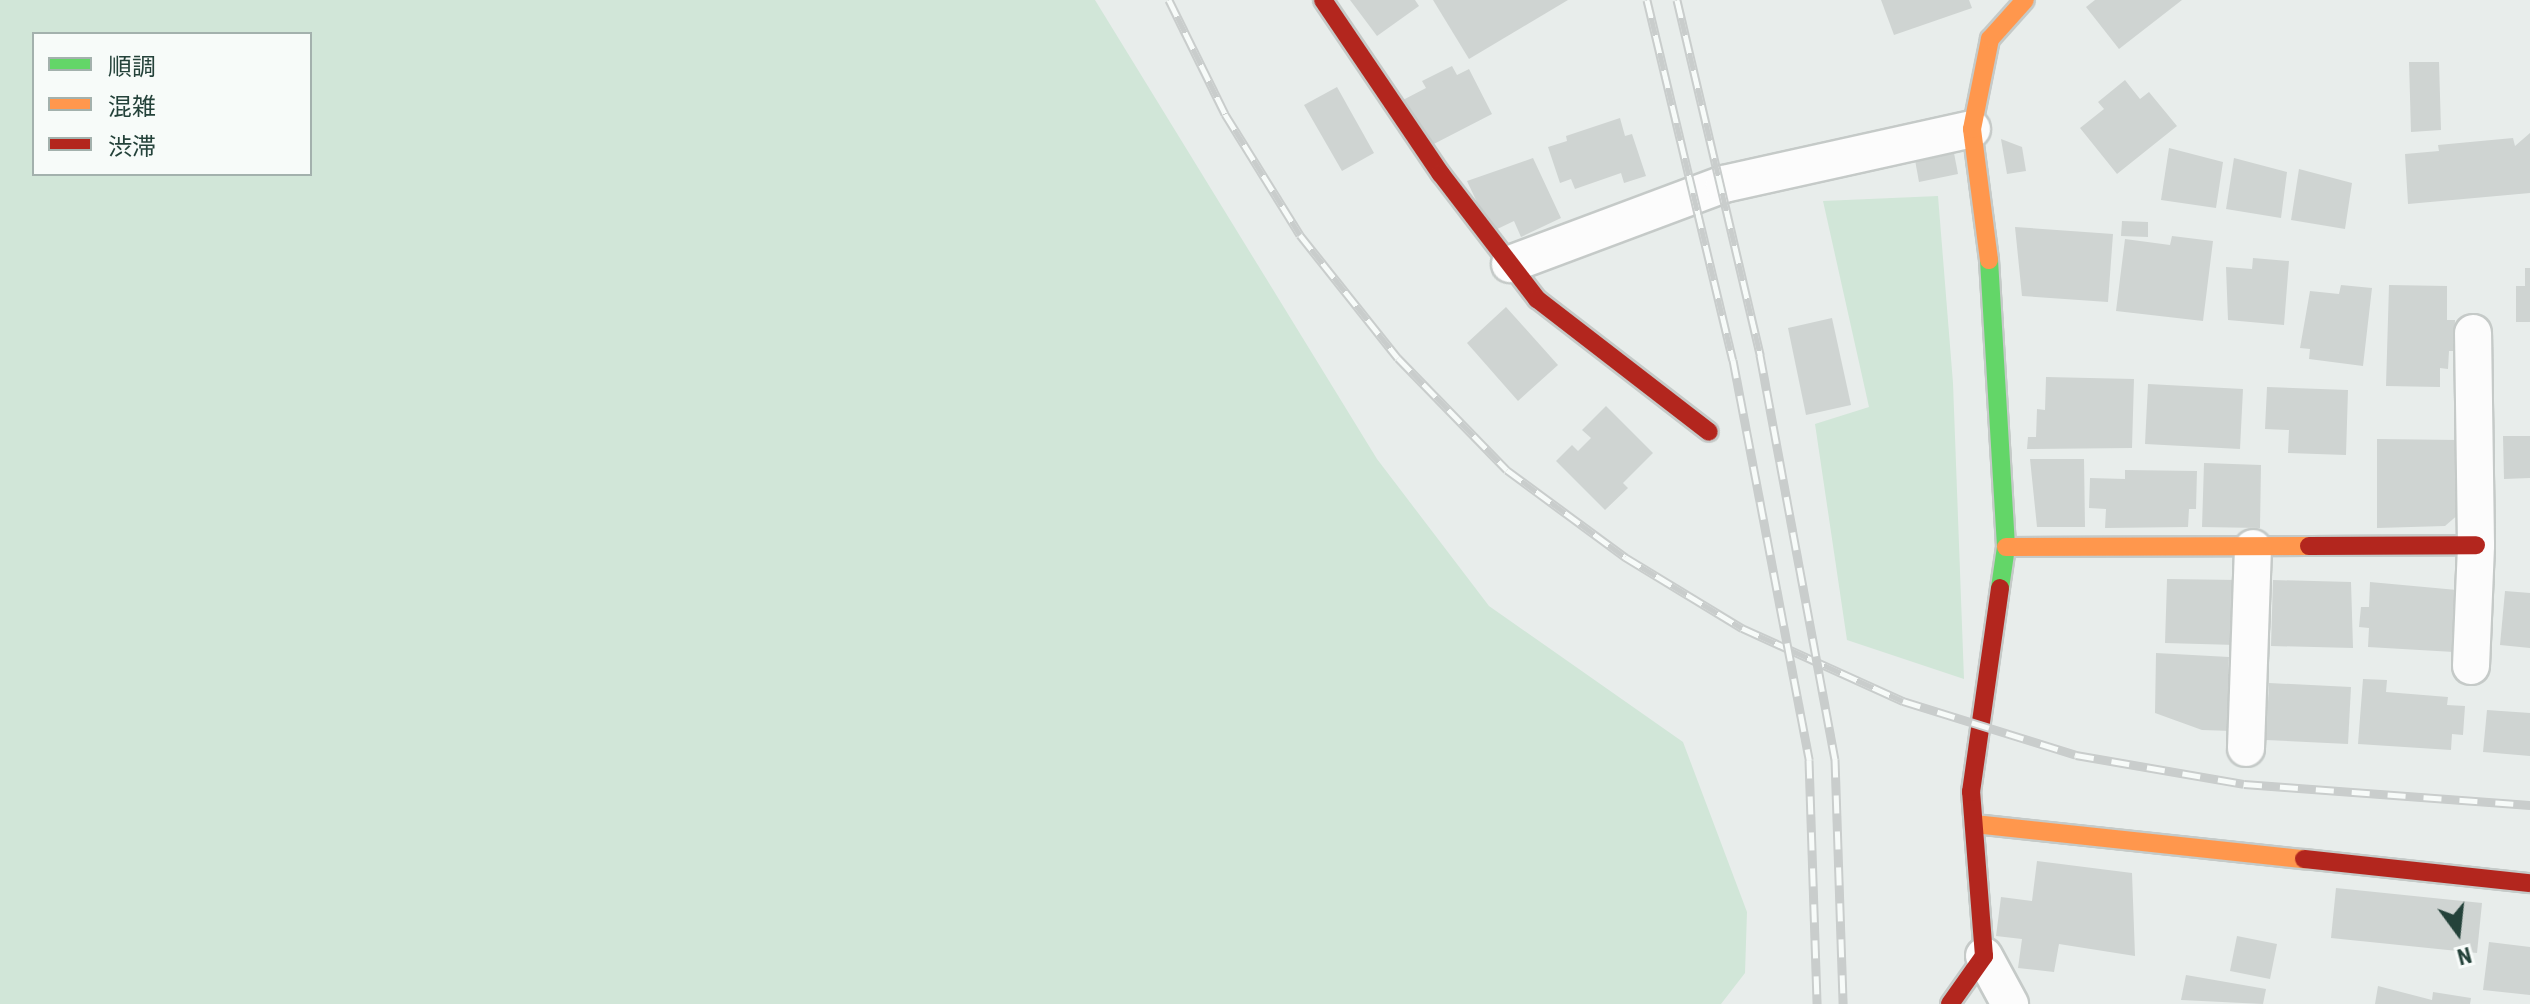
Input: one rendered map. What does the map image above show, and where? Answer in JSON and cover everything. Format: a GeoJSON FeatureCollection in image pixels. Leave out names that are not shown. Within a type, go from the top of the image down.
{"type":"FeatureCollection","features":[{"type":"Feature","properties":{"kind":"street"},"geometry":{"type":"LineString","coordinates":[[1323,0],[1537,299],[1709,432]]}},
{"type":"Feature","properties":{"kind":"street"},"geometry":{"type":"LineString","coordinates":[[2008,8],[1990,39],[1982,63],[1972,129],[1988,249],[2006,547],[1971,792],[1984,956],[2010,1004]]}},
{"type":"Feature","properties":{"kind":"street"},"geometry":{"type":"LineString","coordinates":[[1510,264],[1697,193],[1972,129]]}},
{"type":"Feature","properties":{"kind":"street"},"geometry":{"type":"LineString","coordinates":[[2471,666],[2476,545],[2473,333]]}},
{"type":"Feature","properties":{"kind":"street"},"geometry":{"type":"LineString","coordinates":[[2006,547],[2476,545]]}},
{"type":"Feature","properties":{"kind":"street"},"geometry":{"type":"LineString","coordinates":[[2246,748],[2253,548]]}},
{"type":"Feature","properties":{"kind":"street"},"geometry":{"type":"LineString","coordinates":[[1974,824],[2530,883]]}},
{"type":"Feature","properties":{"kind":"street"},"geometry":{"type":"LineString","coordinates":[[1950,1004],[1984,956]]}},
{"type":"Feature","properties":{"kind":"green space"},"geometry":{"type":"Polygon","coordinates":[[[0,0],[1095,0],[1377,459],[1489,606],[1683,742],[1747,912],[1745,973],[1721,1004],[0,1004],[0,0]]]}},
{"type":"Feature","properties":{"kind":"green space"},"geometry":{"type":"Polygon","coordinates":[[[1938,196],[1953,383],[1964,679],[1847,640],[1815,424],[1869,407],[1823,201],[1938,196]]]}},
{"type":"Feature","properties":{"kind":"building"},"geometry":{"type":"Polygon","coordinates":[[[1350,0],[1415,0],[1419,6],[1377,36],[1350,0]]]}},
{"type":"Feature","properties":{"kind":"building"},"geometry":{"type":"Polygon","coordinates":[[[1433,0],[1568,0],[1469,59],[1433,0]]]}},
{"type":"Feature","properties":{"kind":"building"},"geometry":{"type":"Polygon","coordinates":[[[1881,0],[1969,0],[1972,8],[1894,35],[1881,0]]]}},
{"type":"Feature","properties":{"kind":"building"},"geometry":{"type":"Polygon","coordinates":[[[2095,0],[2182,0],[2119,49],[2086,7],[2095,0]]]}},
{"type":"Feature","properties":{"kind":"building"},"geometry":{"type":"Polygon","coordinates":[[[2409,62],[2439,62],[2441,130],[2411,132],[2409,62]]]}},
{"type":"Feature","properties":{"kind":"building"},"geometry":{"type":"Polygon","coordinates":[[[1452,66],[1457,75],[1469,69],[1492,114],[1426,148],[1403,100],[1426,88],[1422,81],[1452,66]]]}},
{"type":"Feature","properties":{"kind":"building"},"geometry":{"type":"Polygon","coordinates":[[[2125,80],[2140,99],[2149,92],[2177,126],[2117,174],[2080,128],[2104,109],[2098,102],[2125,80]]]}},
{"type":"Feature","properties":{"kind":"building"},"geometry":{"type":"Polygon","coordinates":[[[1337,87],[1374,153],[1342,171],[1304,105],[1337,87]]]}},
{"type":"Feature","properties":{"kind":"building"},"geometry":{"type":"Polygon","coordinates":[[[1620,118],[1625,136],[1632,134],[1646,176],[1624,183],[1621,173],[1575,189],[1571,179],[1560,183],[1548,147],[1567,141],[1566,136],[1620,118]]]}},
{"type":"Feature","properties":{"kind":"building"},"geometry":{"type":"Polygon","coordinates":[[[2530,133],[2530,193],[2408,204],[2405,154],[2439,151],[2438,145],[2513,138],[2515,146],[2530,133]]]}},
{"type":"Feature","properties":{"kind":"building"},"geometry":{"type":"Polygon","coordinates":[[[2001,139],[2022,147],[2026,171],[2007,174],[2001,139]]]}},
{"type":"Feature","properties":{"kind":"building"},"geometry":{"type":"Polygon","coordinates":[[[2169,148],[2223,162],[2216,208],[2161,200],[2169,148]]]}},
{"type":"Feature","properties":{"kind":"building"},"geometry":{"type":"Polygon","coordinates":[[[1954,153],[1958,174],[1919,182],[1915,160],[1954,153]]]}},
{"type":"Feature","properties":{"kind":"building"},"geometry":{"type":"Polygon","coordinates":[[[1533,158],[1561,218],[1521,237],[1514,221],[1491,232],[1467,181],[1533,158]]]}},
{"type":"Feature","properties":{"kind":"building"},"geometry":{"type":"Polygon","coordinates":[[[2234,158],[2287,172],[2281,218],[2226,209],[2234,158]]]}},
{"type":"Feature","properties":{"kind":"building"},"geometry":{"type":"Polygon","coordinates":[[[2299,169],[2352,183],[2345,229],[2291,220],[2299,169]]]}},
{"type":"Feature","properties":{"kind":"building"},"geometry":{"type":"Polygon","coordinates":[[[2122,221],[2148,222],[2148,237],[2121,236],[2122,221]]]}},
{"type":"Feature","properties":{"kind":"building"},"geometry":{"type":"Polygon","coordinates":[[[2015,227],[2113,234],[2108,302],[2022,296],[2015,227]]]}},
{"type":"Feature","properties":{"kind":"building"},"geometry":{"type":"Polygon","coordinates":[[[2172,236],[2213,241],[2203,321],[2116,311],[2125,239],[2170,245],[2172,236]]]}},
{"type":"Feature","properties":{"kind":"building"},"geometry":{"type":"Polygon","coordinates":[[[2253,258],[2289,261],[2284,325],[2228,320],[2226,267],[2252,269],[2253,258]]]}},
{"type":"Feature","properties":{"kind":"building"},"geometry":{"type":"Polygon","coordinates":[[[2525,268],[2530,268],[2530,322],[2516,322],[2516,286],[2525,286],[2525,268]]]}},
{"type":"Feature","properties":{"kind":"building"},"geometry":{"type":"Polygon","coordinates":[[[2341,285],[2372,288],[2363,366],[2309,359],[2310,349],[2300,348],[2310,291],[2339,294],[2341,285]]]}},
{"type":"Feature","properties":{"kind":"building"},"geometry":{"type":"Polygon","coordinates":[[[2389,285],[2447,286],[2447,320],[2455,320],[2454,351],[2449,351],[2448,369],[2440,368],[2440,387],[2386,386],[2389,285]]]}},
{"type":"Feature","properties":{"kind":"building"},"geometry":{"type":"Polygon","coordinates":[[[1506,307],[1558,365],[1518,401],[1467,343],[1506,307]]]}},
{"type":"Feature","properties":{"kind":"building"},"geometry":{"type":"Polygon","coordinates":[[[1832,318],[1851,405],[1806,415],[1788,328],[1832,318]]]}},
{"type":"Feature","properties":{"kind":"building"},"geometry":{"type":"Polygon","coordinates":[[[2046,377],[2134,379],[2132,448],[2027,449],[2028,437],[2036,437],[2037,409],[2045,410],[2046,377]]]}},
{"type":"Feature","properties":{"kind":"building"},"geometry":{"type":"Polygon","coordinates":[[[2148,384],[2243,389],[2240,449],[2145,444],[2148,384]]]}},
{"type":"Feature","properties":{"kind":"building"},"geometry":{"type":"Polygon","coordinates":[[[2267,387],[2348,390],[2346,455],[2288,453],[2289,430],[2265,429],[2267,387]]]}},
{"type":"Feature","properties":{"kind":"building"},"geometry":{"type":"Polygon","coordinates":[[[1606,406],[1653,453],[1623,483],[1628,488],[1605,510],[1556,461],[1572,445],[1578,451],[1591,438],[1582,430],[1606,406]]]}},
{"type":"Feature","properties":{"kind":"building"},"geometry":{"type":"Polygon","coordinates":[[[2503,436],[2530,436],[2530,478],[2504,479],[2503,436]]]}},
{"type":"Feature","properties":{"kind":"building"},"geometry":{"type":"Polygon","coordinates":[[[2377,439],[2459,440],[2460,513],[2445,526],[2377,528],[2377,439]]]}},
{"type":"Feature","properties":{"kind":"building"},"geometry":{"type":"Polygon","coordinates":[[[2030,459],[2084,459],[2085,527],[2037,527],[2030,459]]]}},
{"type":"Feature","properties":{"kind":"building"},"geometry":{"type":"Polygon","coordinates":[[[2204,463],[2261,465],[2260,528],[2202,527],[2204,463]]]}},
{"type":"Feature","properties":{"kind":"building"},"geometry":{"type":"Polygon","coordinates":[[[2125,470],[2197,471],[2196,509],[2189,509],[2188,527],[2105,528],[2106,509],[2089,508],[2090,478],[2125,479],[2125,470]]]}},
{"type":"Feature","properties":{"kind":"building"},"geometry":{"type":"Polygon","coordinates":[[[2167,579],[2238,580],[2236,645],[2165,643],[2167,579]]]}},
{"type":"Feature","properties":{"kind":"building"},"geometry":{"type":"Polygon","coordinates":[[[2273,580],[2351,582],[2353,648],[2271,646],[2273,580]]]}},
{"type":"Feature","properties":{"kind":"building"},"geometry":{"type":"Polygon","coordinates":[[[2370,582],[2457,590],[2454,652],[2368,647],[2369,628],[2359,627],[2361,607],[2369,607],[2370,582]]]}},
{"type":"Feature","properties":{"kind":"building"},"geometry":{"type":"Polygon","coordinates":[[[2505,591],[2530,593],[2530,648],[2500,645],[2505,591]]]}},
{"type":"Feature","properties":{"kind":"building"},"geometry":{"type":"Polygon","coordinates":[[[2156,653],[2229,657],[2228,674],[2235,675],[2232,731],[2202,730],[2155,713],[2156,653]]]}},
{"type":"Feature","properties":{"kind":"building"},"geometry":{"type":"Polygon","coordinates":[[[2363,679],[2387,680],[2386,692],[2448,697],[2447,705],[2465,706],[2463,735],[2452,734],[2451,750],[2358,744],[2363,679]]]}},
{"type":"Feature","properties":{"kind":"building"},"geometry":{"type":"Polygon","coordinates":[[[2269,683],[2351,687],[2348,744],[2266,740],[2269,683]]]}},
{"type":"Feature","properties":{"kind":"building"},"geometry":{"type":"Polygon","coordinates":[[[2487,710],[2530,713],[2530,756],[2483,752],[2487,710]]]}},
{"type":"Feature","properties":{"kind":"building"},"geometry":{"type":"Polygon","coordinates":[[[2037,861],[2132,873],[2135,956],[2059,944],[2054,972],[2018,968],[2022,939],[1996,936],[2001,897],[2032,901],[2037,861]]]}},
{"type":"Feature","properties":{"kind":"building"},"geometry":{"type":"Polygon","coordinates":[[[2336,888],[2482,903],[2477,953],[2331,938],[2336,888]]]}},
{"type":"Feature","properties":{"kind":"building"},"geometry":{"type":"Polygon","coordinates":[[[2237,936],[2277,944],[2270,979],[2230,971],[2237,936]]]}},
{"type":"Feature","properties":{"kind":"building"},"geometry":{"type":"Polygon","coordinates":[[[2489,942],[2530,947],[2530,995],[2483,990],[2489,942]]]}},
{"type":"Feature","properties":{"kind":"building"},"geometry":{"type":"Polygon","coordinates":[[[2186,975],[2266,989],[2263,1004],[2181,1000],[2186,975]]]}},
{"type":"Feature","properties":{"kind":"building"},"geometry":{"type":"Polygon","coordinates":[[[2378,986],[2432,1000],[2433,992],[2471,998],[2470,1004],[2375,1004],[2378,986]]]}},
{"type":"Feature","properties":{"kind":"railway"},"geometry":{"type":"LineString","coordinates":[[1169,0],[1225,114],[1300,235],[1398,358],[1507,470],[1625,557],[1742,628],[1903,701],[2076,755],[2244,784],[2530,805]]}},
{"type":"Feature","properties":{"kind":"railway"},"geometry":{"type":"LineString","coordinates":[[1647,0],[1733,360],[1809,760],[1817,1004]]}},
{"type":"Feature","properties":{"kind":"railway"},"geometry":{"type":"LineString","coordinates":[[1677,0],[1760,355],[1835,759],[1843,1004]]}},
{"type":"Feature","properties":{"kind":"traffic: fast"},"geometry":{"type":"LineString","coordinates":[[1989,260],[2006,547],[2000,588]]}},
{"type":"Feature","properties":{"kind":"traffic: slow"},"geometry":{"type":"LineString","coordinates":[[1989,260],[1972,129],[1990,39],[2025,0]]}},
{"type":"Feature","properties":{"kind":"traffic: slow"},"geometry":{"type":"LineString","coordinates":[[2006,547],[2309,546]]}},
{"type":"Feature","properties":{"kind":"traffic: slow"},"geometry":{"type":"LineString","coordinates":[[1974,824],[2304,859]]}},
{"type":"Feature","properties":{"kind":"traffic: jam"},"geometry":{"type":"LineString","coordinates":[[1323,0],[1441,174],[1537,299],[1709,432]]}},
{"type":"Feature","properties":{"kind":"traffic: jam"},"geometry":{"type":"LineString","coordinates":[[2309,546],[2476,545]]}},
{"type":"Feature","properties":{"kind":"traffic: jam"},"geometry":{"type":"LineString","coordinates":[[1950,1004],[1984,956],[1971,792],[2000,588]]}},
{"type":"Feature","properties":{"kind":"traffic: jam"},"geometry":{"type":"LineString","coordinates":[[2304,859],[2530,883]]}}]}
